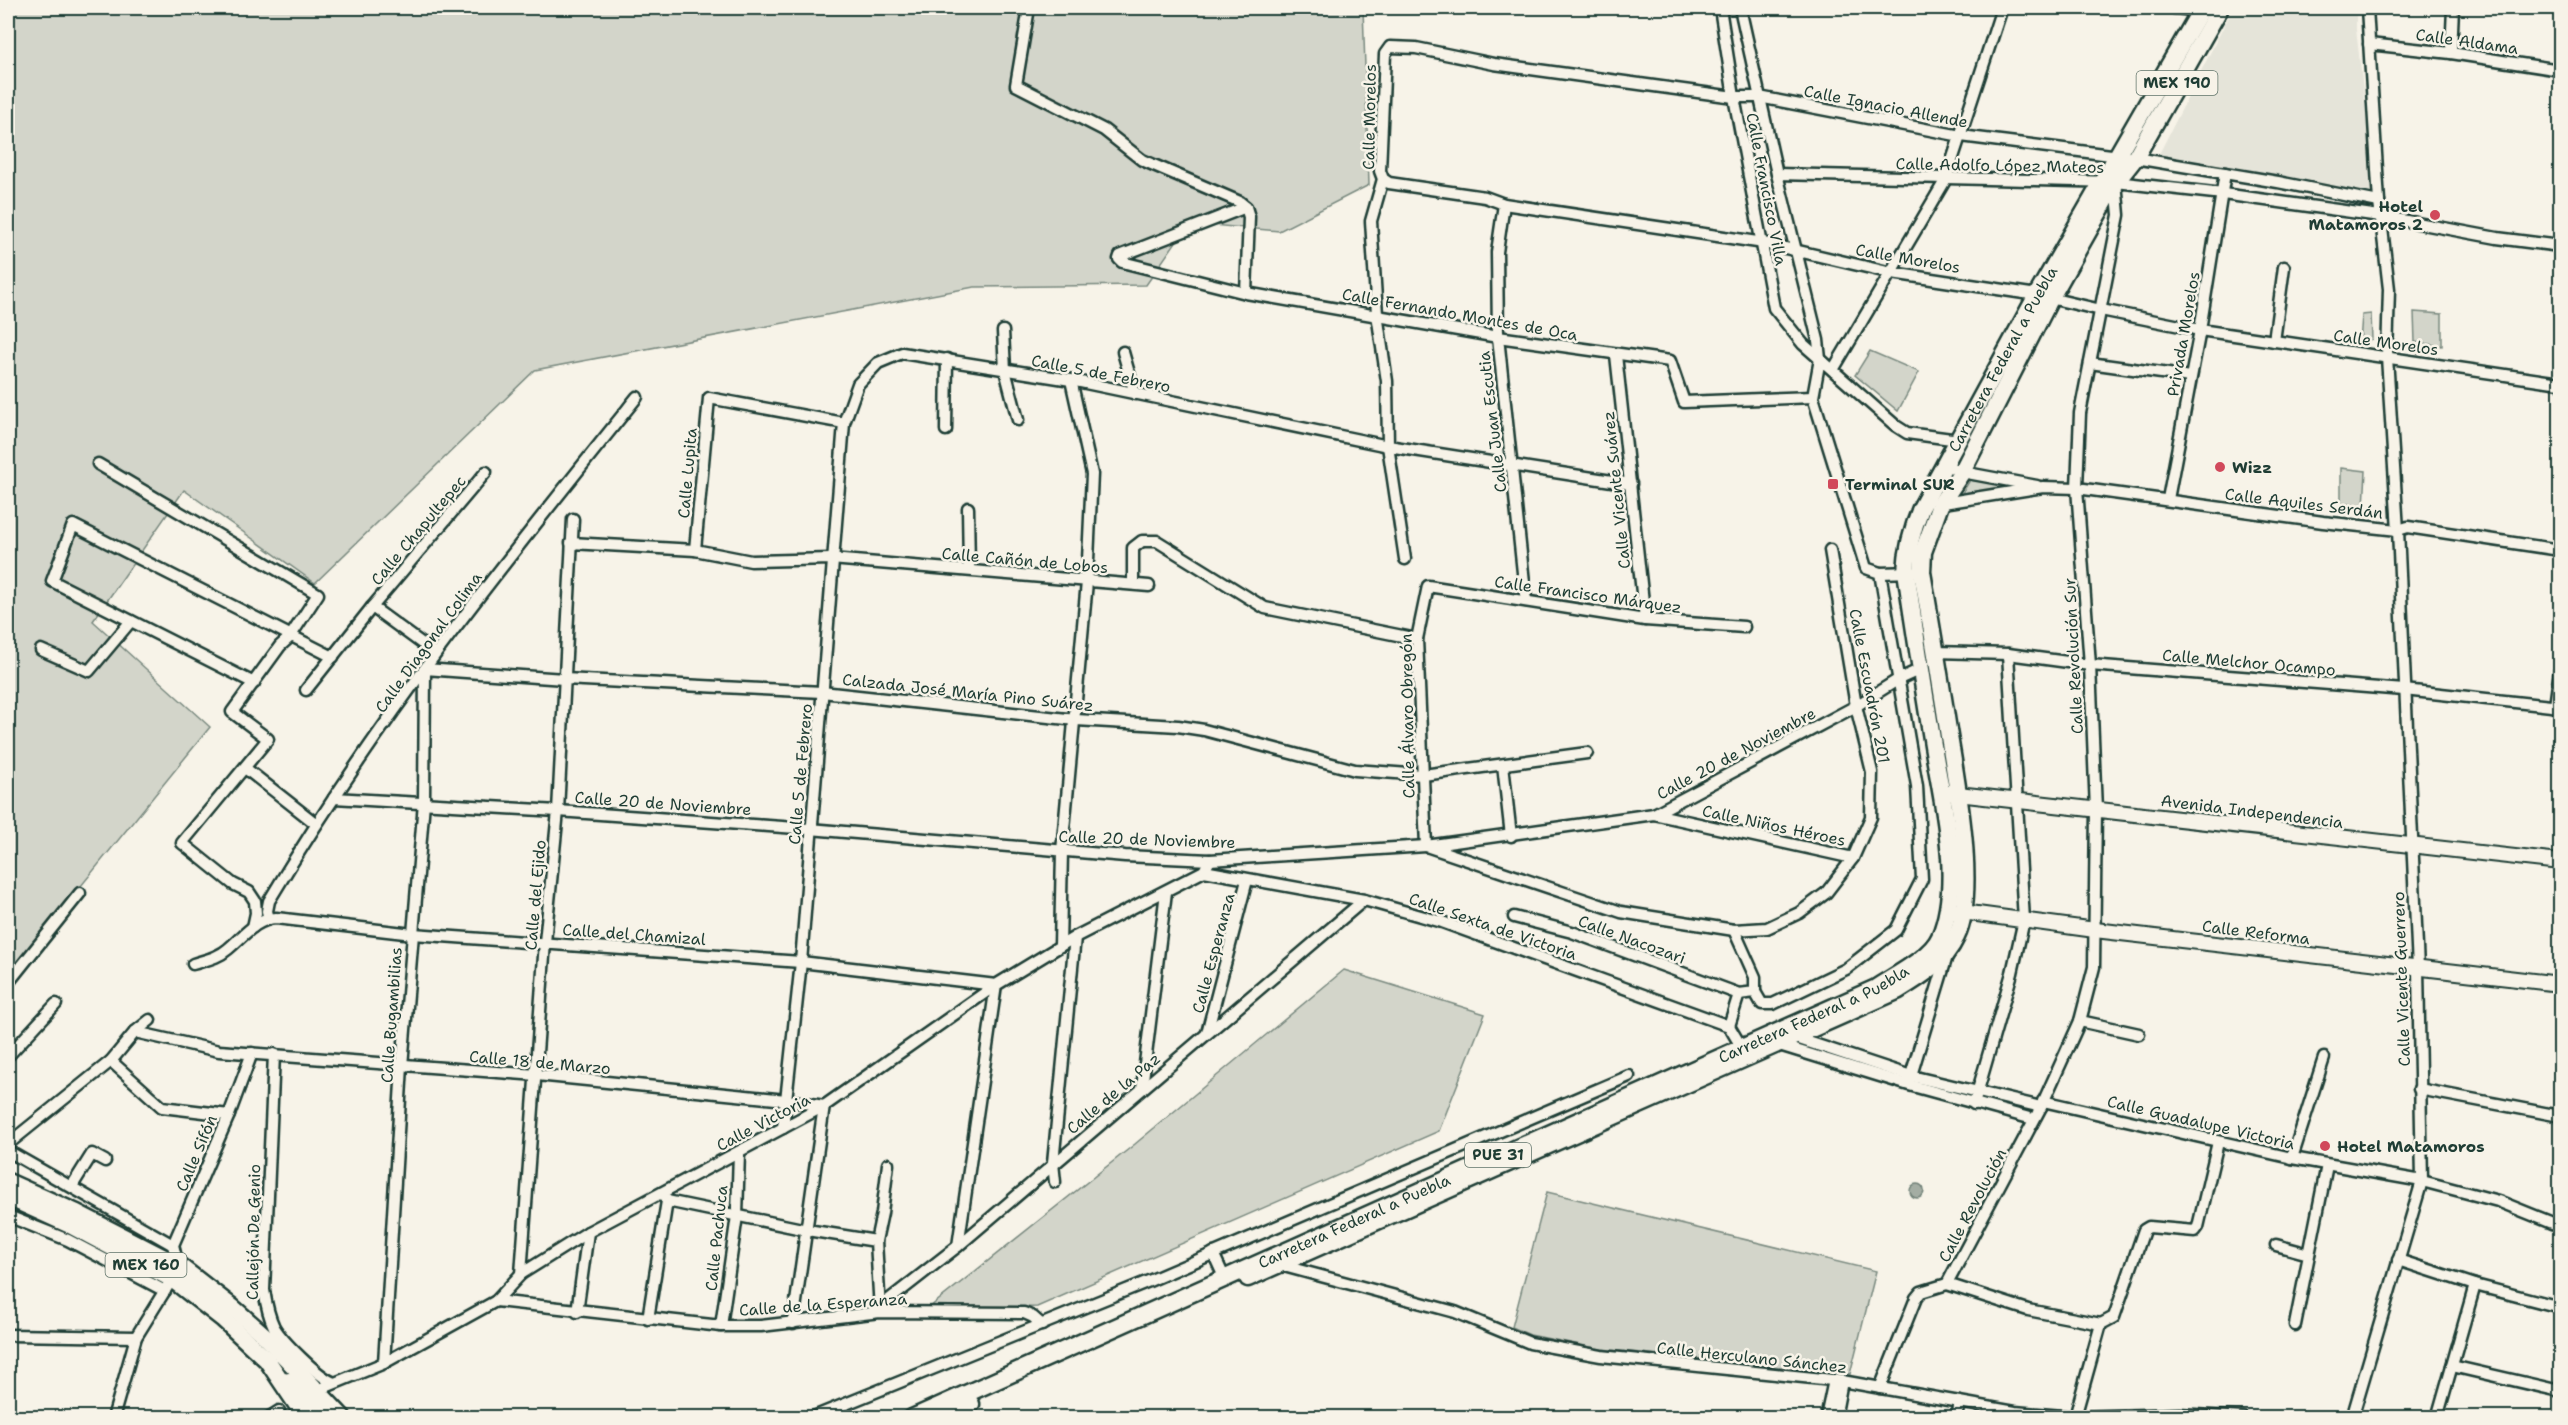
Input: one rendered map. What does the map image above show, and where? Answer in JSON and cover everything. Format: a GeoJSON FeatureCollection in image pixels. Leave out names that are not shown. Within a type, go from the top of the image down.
{"type":"FeatureCollection","features":[{"type":"Feature","properties":{"kind":"main road","name":"MEX 190"},"geometry":{"type":"LineString","coordinates":[[2116,156],[2210,10]]}},
{"type":"Feature","properties":{"kind":"main road","name":"MEX 190"},"geometry":{"type":"LineString","coordinates":[[2135,158],[2210,10]]}},
{"type":"Feature","properties":{"kind":"main road","name":"Carretera Federal a Puebla"},"geometry":{"type":"LineString","coordinates":[[942,1418],[1277,1260],[1744,1052],[1784,1037],[1876,988],[1922,958],[1939,940],[1957,911],[1921,669],[1914,572],[1923,552],[1933,502],[1945,465],[2044,297],[2108,182],[2116,156]]}},
{"type":"Feature","properties":{"kind":"main road","name":"Carretera Federal a Puebla"},"geometry":{"type":"LineString","coordinates":[[2108,182],[2135,158]]}},
{"type":"Feature","properties":{"kind":"main road","name":"Carretera Federal a Puebla"},"geometry":{"type":"LineString","coordinates":[[1933,502],[1962,472],[2044,297]]}},
{"type":"Feature","properties":{"kind":"main road","name":"Carretera Federal a Puebla"},"geometry":{"type":"LineString","coordinates":[[1812,1023],[1897,991],[1928,972],[1949,952],[1957,936],[1957,911],[1964,870],[1958,793],[1936,652],[1914,572]]}},
{"type":"Feature","properties":{"kind":"main road","name":"Carretera Federal a Puebla"},"geometry":{"type":"LineString","coordinates":[[1744,1052],[1762,1037],[1784,1037]]}},
{"type":"Feature","properties":{"kind":"main road","name":"MEX 160"},"geometry":{"type":"LineString","coordinates":[[8,1182],[77,1213],[172,1278],[223,1319],[326,1418]]}},
{"type":"Feature","properties":{"kind":"main road","name":"MEX 160"},"geometry":{"type":"LineString","coordinates":[[8,1197],[70,1225],[232,1307],[325,1386],[343,1418]]}},
{"type":"Feature","properties":{"kind":"main road","name":"Carretera Federal a Puebla"},"geometry":{"type":"LineString","coordinates":[[912,1418],[1224,1277],[1277,1260]]}},
{"type":"Feature","properties":{"kind":"main road"},"geometry":{"type":"LineString","coordinates":[[267,1360],[306,1418]]}},
{"type":"Feature","properties":{"kind":"street"},"geometry":{"type":"LineString","coordinates":[[1029,8],[1016,85],[1104,130],[1142,160],[1240,202],[1246,207],[1249,217],[1246,293]]}},
{"type":"Feature","properties":{"kind":"street","name":"Calle Francisco Villa"},"geometry":{"type":"LineString","coordinates":[[1720,8],[1734,97],[1764,243],[1774,308],[1803,344],[1896,426],[1907,433],[1959,440]]}},
{"type":"Feature","properties":{"kind":"street","name":"Calle Francisco Villa"},"geometry":{"type":"LineString","coordinates":[[1740,8],[1777,174],[1818,340],[1820,359]]}},
{"type":"Feature","properties":{"kind":"street"},"geometry":{"type":"LineString","coordinates":[[1833,370],[1946,179],[2002,8]]}},
{"type":"Feature","properties":{"kind":"street"},"geometry":{"type":"LineString","coordinates":[[2174,8],[2210,10]]}},
{"type":"Feature","properties":{"kind":"street","name":"Calle Vicente Guerrero"},"geometry":{"type":"LineString","coordinates":[[2352,1418],[2422,1181],[2418,968],[2398,530],[2387,357],[2389,289],[2380,216],[2367,8]]}},
{"type":"Feature","properties":{"kind":"street"},"geometry":{"type":"LineString","coordinates":[[2451,53],[2453,8]]}},
{"type":"Feature","properties":{"kind":"street","name":"Calle Aldama"},"geometry":{"type":"LineString","coordinates":[[2369,44],[2451,53],[2560,70]]}},
{"type":"Feature","properties":{"kind":"street","name":"Calle Ignacio Allende"},"geometry":{"type":"LineString","coordinates":[[1388,48],[1416,48],[1494,64],[1734,97],[1759,97],[1960,136],[2135,158],[2379,202]]}},
{"type":"Feature","properties":{"kind":"street","name":"Calle Morelos"},"geometry":{"type":"LineString","coordinates":[[1388,48],[1385,54],[1380,171],[1383,179],[1389,183],[1485,197],[1504,204],[1764,243],[1892,273],[2044,297],[2200,330],[2560,383]]}},
{"type":"Feature","properties":{"kind":"street","name":"Privada Morelos"},"geometry":{"type":"LineString","coordinates":[[2168,499],[2200,330],[2225,173]]}},
{"type":"Feature","properties":{"kind":"street","name":"Calle Adolfo López Mateos"},"geometry":{"type":"LineString","coordinates":[[1777,174],[2108,182],[2223,194],[2380,216]]}},
{"type":"Feature","properties":{"kind":"street"},"geometry":{"type":"LineString","coordinates":[[1383,179],[1371,221],[1377,314],[1387,381],[1388,447],[1405,559]]}},
{"type":"Feature","properties":{"kind":"street","name":"Calle Revolución Sur"},"geometry":{"type":"LineString","coordinates":[[2033,1119],[2080,1021],[2094,967],[2096,810],[2090,665],[2077,488],[2080,413],[2119,215],[2108,182]]}},
{"type":"Feature","properties":{"kind":"street"},"geometry":{"type":"LineString","coordinates":[[2274,202],[2278,182]]}},
{"type":"Feature","properties":{"kind":"street","name":"Calle Juan Escutia"},"geometry":{"type":"LineString","coordinates":[[1504,204],[1497,252],[1498,337],[1526,601]]}},
{"type":"Feature","properties":{"kind":"street","name":"Calle Fernando Montes de Oca"},"geometry":{"type":"LineString","coordinates":[[1246,207],[1120,256],[1119,259],[1122,262],[1246,293],[1616,356],[1670,361],[1684,402],[1813,397]]}},
{"type":"Feature","properties":{"kind":"street"},"geometry":{"type":"LineString","coordinates":[[2380,216],[2497,238],[2560,246]]}},
{"type":"Feature","properties":{"kind":"street"},"geometry":{"type":"LineString","coordinates":[[2274,341],[2284,267]]}},
{"type":"Feature","properties":{"kind":"street"},"geometry":{"type":"LineString","coordinates":[[1003,331],[1005,370],[1018,420]]}},
{"type":"Feature","properties":{"kind":"street"},"geometry":{"type":"LineString","coordinates":[[1123,352],[1135,394]]}},
{"type":"Feature","properties":{"kind":"street","name":"Calle 5 de Febrero"},"geometry":{"type":"LineString","coordinates":[[783,1128],[801,962],[831,559],[844,423],[858,384],[878,363],[902,353],[1071,380],[1388,447]]}},
{"type":"Feature","properties":{"kind":"street","name":"Calle Vicente Suárez"},"geometry":{"type":"LineString","coordinates":[[1616,356],[1645,620]]}},
{"type":"Feature","properties":{"kind":"street"},"geometry":{"type":"LineString","coordinates":[[946,430],[947,359]]}},
{"type":"Feature","properties":{"kind":"street"},"geometry":{"type":"LineString","coordinates":[[1820,359],[1813,397],[1866,568],[1880,573],[1914,572]]}},
{"type":"Feature","properties":{"kind":"street"},"geometry":{"type":"LineString","coordinates":[[2090,363],[2190,377]]}},
{"type":"Feature","properties":{"kind":"street"},"geometry":{"type":"LineString","coordinates":[[1060,946],[1062,851],[1076,720],[1087,582],[1092,474],[1071,380]]}},
{"type":"Feature","properties":{"kind":"street","name":"Calle Diagonal Colima"},"geometry":{"type":"LineString","coordinates":[[269,919],[267,911],[269,901],[315,823],[435,653],[638,397]]}},
{"type":"Feature","properties":{"kind":"street","name":"Calle Lupita"},"geometry":{"type":"LineString","coordinates":[[695,550],[709,398],[844,423]]}},
{"type":"Feature","properties":{"kind":"street"},"geometry":{"type":"LineString","coordinates":[[1388,447],[1631,484]]}},
{"type":"Feature","properties":{"kind":"street"},"geometry":{"type":"LineString","coordinates":[[98,464],[318,594],[290,637],[280,646],[232,712],[268,739],[182,843],[233,884],[249,892],[255,902],[256,913],[253,927]]}},
{"type":"Feature","properties":{"kind":"street","name":"Calle Aquiles Serdán"},"geometry":{"type":"LineString","coordinates":[[1945,465],[1962,472],[2043,487],[2077,488],[2168,499],[2323,522],[2398,530],[2408,527],[2560,550]]}},
{"type":"Feature","properties":{"kind":"street","name":"Calle Chapultepec"},"geometry":{"type":"LineString","coordinates":[[306,690],[372,607],[486,472]]}},
{"type":"Feature","properties":{"kind":"street","name":"Calle Aquiles Serdán"},"geometry":{"type":"LineString","coordinates":[[1933,502],[2043,487]]}},
{"type":"Feature","properties":{"kind":"street"},"geometry":{"type":"LineString","coordinates":[[968,508],[969,569]]}},
{"type":"Feature","properties":{"kind":"street","name":"Calle del Ejido"},"geometry":{"type":"LineString","coordinates":[[522,1274],[545,942],[558,811],[573,519]]}},
{"type":"Feature","properties":{"kind":"street"},"geometry":{"type":"LineString","coordinates":[[254,683],[52,581],[73,525],[333,657]]}},
{"type":"Feature","properties":{"kind":"street","name":"Calle Cañón de Lobos"},"geometry":{"type":"LineString","coordinates":[[572,543],[695,550],[751,561],[831,559],[969,569],[1087,582],[1133,584],[1133,548],[1142,542],[1157,541],[1264,608],[1417,639]]}},
{"type":"Feature","properties":{"kind":"street","name":"Calle Escuadrón 201"},"geometry":{"type":"LineString","coordinates":[[1426,846],[1621,912],[1734,930],[1767,928],[1799,913],[1826,893],[1853,858],[1871,818],[1872,772],[1856,706],[1830,550]]}},
{"type":"Feature","properties":{"kind":"street","name":"Calle Escuadrón 201"},"geometry":{"type":"LineString","coordinates":[[1755,992],[1762,1004],[1773,1004],[1846,969],[1896,930],[1922,879],[1917,786],[1880,573]]}},
{"type":"Feature","properties":{"kind":"street"},"geometry":{"type":"LineString","coordinates":[[1133,584],[1149,586]]}},
{"type":"Feature","properties":{"kind":"street","name":"Calle Francisco Márquez"},"geometry":{"type":"LineString","coordinates":[[1428,586],[1645,620],[1744,627]]}},
{"type":"Feature","properties":{"kind":"street","name":"Calle Álvaro Obregón"},"geometry":{"type":"LineString","coordinates":[[1426,846],[1417,639],[1428,586]]}},
{"type":"Feature","properties":{"kind":"street","name":"Calle Chapultepec"},"geometry":{"type":"LineString","coordinates":[[372,607],[435,653]]}},
{"type":"Feature","properties":{"kind":"street"},"geometry":{"type":"LineString","coordinates":[[41,650],[89,671],[131,621]]}},
{"type":"Feature","properties":{"kind":"street","name":"Calle Melchor Ocampo"},"geometry":{"type":"LineString","coordinates":[[1936,652],[2008,654],[2090,665],[2404,690],[2558,707]]}},
{"type":"Feature","properties":{"kind":"street"},"geometry":{"type":"LineString","coordinates":[[1974,1104],[2012,973],[2024,920],[2008,654]]}},
{"type":"Feature","properties":{"kind":"street","name":"Calzada José María Pino Suárez"},"geometry":{"type":"LineString","coordinates":[[425,669],[564,679],[822,692],[1076,720],[1178,726],[1204,730],[1354,770],[1422,775],[1587,753]]}},
{"type":"Feature","properties":{"kind":"street","name":"Calle Bugambilias"},"geometry":{"type":"LineString","coordinates":[[384,1363],[402,1066],[424,802],[425,669]]}},
{"type":"Feature","properties":{"kind":"street","name":"Calle 20 de Noviembre"},"geometry":{"type":"LineString","coordinates":[[334,798],[558,811],[810,829],[1062,851],[1210,860],[1426,846],[1654,814],[1921,669]]}},
{"type":"Feature","properties":{"kind":"street"},"geometry":{"type":"LineString","coordinates":[[2558,707],[2560,670]]}},
{"type":"Feature","properties":{"kind":"street"},"geometry":{"type":"LineString","coordinates":[[1503,765],[1510,836]]}},
{"type":"Feature","properties":{"kind":"street"},"geometry":{"type":"LineString","coordinates":[[245,768],[315,823]]}},
{"type":"Feature","properties":{"kind":"street","name":"Avenida Independencia"},"geometry":{"type":"LineString","coordinates":[[1941,793],[1958,793],[2560,862]]}},
{"type":"Feature","properties":{"kind":"street","name":"Calle Niños Héroes"},"geometry":{"type":"LineString","coordinates":[[1654,814],[1853,858]]}},
{"type":"Feature","properties":{"kind":"street"},"geometry":{"type":"LineString","coordinates":[[1204,871],[1210,860]]}},
{"type":"Feature","properties":{"kind":"street","name":"Calle Victoria"},"geometry":{"type":"LineString","coordinates":[[325,1386],[384,1363],[496,1301],[522,1274],[588,1232],[665,1197],[739,1152],[824,1106],[996,985],[1075,937],[1204,871]]}},
{"type":"Feature","properties":{"kind":"street","name":"Calle Sexta de Victoria"},"geometry":{"type":"LineString","coordinates":[[1204,871],[1364,900],[1442,922],[1729,1026]]}},
{"type":"Feature","properties":{"kind":"street","name":"Calle Esperanza"},"geometry":{"type":"LineString","coordinates":[[1207,1033],[1247,880]]}},
{"type":"Feature","properties":{"kind":"street"},"geometry":{"type":"LineString","coordinates":[[1142,1088],[1166,892]]}},
{"type":"Feature","properties":{"kind":"street"},"geometry":{"type":"LineString","coordinates":[[8,983],[13,967],[80,893]]}},
{"type":"Feature","properties":{"kind":"street","name":"Calle de la Paz"},"geometry":{"type":"LineString","coordinates":[[881,1309],[1364,900]]}},
{"type":"Feature","properties":{"kind":"street","name":"Calle Reforma"},"geometry":{"type":"LineString","coordinates":[[1957,911],[2095,930],[2560,984]]}},
{"type":"Feature","properties":{"kind":"street","name":"Calle Nacozari"},"geometry":{"type":"LineString","coordinates":[[1514,917],[1572,932],[1739,994]]}},
{"type":"Feature","properties":{"kind":"street"},"geometry":{"type":"LineString","coordinates":[[193,964],[217,957],[253,927],[269,919]]}},
{"type":"Feature","properties":{"kind":"street","name":"Calle del Chamizal"},"geometry":{"type":"LineString","coordinates":[[269,919],[413,934],[801,962],[996,985]]}},
{"type":"Feature","properties":{"kind":"street"},"geometry":{"type":"LineString","coordinates":[[1734,930],[1755,977],[1755,992],[1739,994],[1729,1026],[1744,1052]]}},
{"type":"Feature","properties":{"kind":"street"},"geometry":{"type":"LineString","coordinates":[[1055,1182],[1053,1163],[1075,937]]}},
{"type":"Feature","properties":{"kind":"street"},"geometry":{"type":"LineString","coordinates":[[1910,1080],[1949,952]]}},
{"type":"Feature","properties":{"kind":"street"},"geometry":{"type":"LineString","coordinates":[[958,1246],[996,985]]}},
{"type":"Feature","properties":{"kind":"street"},"geometry":{"type":"LineString","coordinates":[[8,1056],[56,1004]]}},
{"type":"Feature","properties":{"kind":"street"},"geometry":{"type":"LineString","coordinates":[[8,1144],[111,1062],[135,1032],[150,1020]]}},
{"type":"Feature","properties":{"kind":"street"},"geometry":{"type":"LineString","coordinates":[[2080,1021],[2139,1034]]}},
{"type":"Feature","properties":{"kind":"street","name":"Calle 18 de Marzo"},"geometry":{"type":"LineString","coordinates":[[135,1032],[219,1051],[537,1075],[786,1100],[824,1106]]}},
{"type":"Feature","properties":{"kind":"street","name":"Calle Guadalupe Victoria"},"geometry":{"type":"LineString","coordinates":[[1784,1037],[1974,1104],[2033,1119]]}},
{"type":"Feature","properties":{"kind":"street","name":"Calle Guadalupe Victoria"},"geometry":{"type":"LineString","coordinates":[[1784,1037],[1910,1080],[2042,1104],[2327,1165],[2422,1181],[2498,1201],[2560,1226]]}},
{"type":"Feature","properties":{"kind":"street","name":"Calle Sifón"},"geometry":{"type":"LineString","coordinates":[[173,1245],[229,1116],[252,1053]]}},
{"type":"Feature","properties":{"kind":"street","name":"Callejón De Genio"},"geometry":{"type":"LineString","coordinates":[[274,1054],[264,1290],[267,1310],[275,1329],[318,1374],[325,1386]]}},
{"type":"Feature","properties":{"kind":"street"},"geometry":{"type":"LineString","coordinates":[[2292,1158],[2324,1058]]}},
{"type":"Feature","properties":{"kind":"street"},"geometry":{"type":"LineString","coordinates":[[111,1062],[162,1107],[229,1116]]}},
{"type":"Feature","properties":{"kind":"street"},"geometry":{"type":"LineString","coordinates":[[811,1418],[1042,1325],[1629,1076]]}},
{"type":"Feature","properties":{"kind":"street"},"geometry":{"type":"LineString","coordinates":[[2419,1089],[2560,1116]]}},
{"type":"Feature","properties":{"kind":"street"},"geometry":{"type":"LineString","coordinates":[[793,1323],[824,1106]]}},
{"type":"Feature","properties":{"kind":"street","name":"Calle Revolución"},"geometry":{"type":"LineString","coordinates":[[1880,1388],[1916,1298],[1921,1292],[1947,1284],[1997,1193],[2033,1119]]}},
{"type":"Feature","properties":{"kind":"street"},"geometry":{"type":"LineString","coordinates":[[1947,1284],[2028,1310],[2101,1324],[2114,1317],[2146,1227],[2190,1232],[2195,1231],[2198,1227],[2218,1142]]}},
{"type":"Feature","properties":{"kind":"street"},"geometry":{"type":"LineString","coordinates":[[8,1152],[72,1186],[173,1245],[172,1278],[136,1337],[113,1418]]}},
{"type":"Feature","properties":{"kind":"street","name":"Calle Pachuca"},"geometry":{"type":"LineString","coordinates":[[721,1326],[737,1216],[739,1152]]}},
{"type":"Feature","properties":{"kind":"street"},"geometry":{"type":"LineString","coordinates":[[72,1186],[92,1154],[105,1161]]}},
{"type":"Feature","properties":{"kind":"street"},"geometry":{"type":"LineString","coordinates":[[881,1309],[876,1241],[888,1164]]}},
{"type":"Feature","properties":{"kind":"street"},"geometry":{"type":"LineString","coordinates":[[2295,1325],[2327,1165]]}},
{"type":"Feature","properties":{"kind":"street"},"geometry":{"type":"LineString","coordinates":[[648,1319],[665,1197],[737,1216],[876,1241]]}},
{"type":"Feature","properties":{"kind":"street"},"geometry":{"type":"LineString","coordinates":[[8,1216],[172,1278]]}},
{"type":"Feature","properties":{"kind":"street"},"geometry":{"type":"LineString","coordinates":[[577,1312],[588,1232]]}},
{"type":"Feature","properties":{"kind":"street"},"geometry":{"type":"LineString","coordinates":[[2276,1245],[2309,1254]]}},
{"type":"Feature","properties":{"kind":"street"},"geometry":{"type":"LineString","coordinates":[[1214,1253],[1224,1277]]}},
{"type":"Feature","properties":{"kind":"street","name":"Calle Herculano Sánchez"},"geometry":{"type":"LineString","coordinates":[[1277,1260],[1455,1312],[1530,1343],[1600,1356],[1838,1380],[1959,1402],[2015,1415],[2075,1417],[2180,1414],[2243,1418]]}},
{"type":"Feature","properties":{"kind":"street"},"geometry":{"type":"LineString","coordinates":[[2398,1260],[2475,1285],[2560,1307]]}},
{"type":"Feature","properties":{"kind":"street"},"geometry":{"type":"LineString","coordinates":[[2437,1418],[2475,1285]]}},
{"type":"Feature","properties":{"kind":"street","name":"Calle de la Esperanza"},"geometry":{"type":"LineString","coordinates":[[496,1301],[577,1312],[721,1326],[793,1323],[881,1309],[1024,1313],[1042,1325]]}},
{"type":"Feature","properties":{"kind":"street"},"geometry":{"type":"LineString","coordinates":[[2075,1417],[2101,1324]]}},
{"type":"Feature","properties":{"kind":"street"},"geometry":{"type":"LineString","coordinates":[[8,1335],[136,1337]]}},
{"type":"Feature","properties":{"kind":"street"},"geometry":{"type":"LineString","coordinates":[[2452,1366],[2560,1391]]}},
{"type":"Feature","properties":{"kind":"street"},"geometry":{"type":"LineString","coordinates":[[1826,1418],[1838,1380]]}},
{"type":"Feature","properties":{"kind":"street"},"geometry":{"type":"LineString","coordinates":[[1835,1418],[1838,1380]]}},
{"type":"Feature","properties":{"kind":"street"},"geometry":{"type":"LineString","coordinates":[[1956,1418],[1959,1402]]}},
{"type":"Feature","properties":{"kind":"street"},"geometry":{"type":"LineString","coordinates":[[268,1418],[279,1411]]}},
{"type":"Feature","properties":{"kind":"shaded area"},"geometry":{"type":"Polygon","coordinates":[[[8,8],[1363,8],[1369,185],[1279,231],[1189,223],[1146,285],[974,287],[535,370],[315,583],[184,490],[93,621],[210,727],[8,976],[8,8]]]}},
{"type":"Feature","properties":{"kind":"shaded area"},"geometry":{"type":"Polygon","coordinates":[[[2233,8],[2356,8],[2356,29],[2375,193],[2157,158],[2233,8]]]}},
{"type":"Feature","properties":{"kind":"shaded area"},"geometry":{"type":"Polygon","coordinates":[[[2414,312],[2442,314],[2442,346],[2415,342],[2414,312]]]}},
{"type":"Feature","properties":{"kind":"shaded area"},"geometry":{"type":"Polygon","coordinates":[[[2371,314],[2372,339],[2360,343],[2362,315],[2371,314]]]}},
{"type":"Feature","properties":{"kind":"shaded area"},"geometry":{"type":"Polygon","coordinates":[[[1870,351],[1919,372],[1898,411],[1855,375],[1870,351]]]}},
{"type":"Feature","properties":{"kind":"shaded area"},"geometry":{"type":"Polygon","coordinates":[[[2341,468],[2366,471],[2364,507],[2341,503],[2341,468]]]}},
{"type":"Feature","properties":{"kind":"shaded area"},"geometry":{"type":"Polygon","coordinates":[[[1970,480],[2024,488],[1959,498],[1970,480]]]}},
{"type":"Feature","properties":{"kind":"shaded area"},"geometry":{"type":"Polygon","coordinates":[[[1344,970],[1485,1014],[1439,1131],[1037,1307],[925,1311],[1135,1144],[1344,970]]]}},
{"type":"Feature","properties":{"kind":"shaded area"},"geometry":{"type":"Polygon","coordinates":[[[1917,1184],[1922,1186],[1924,1191],[1922,1196],[1917,1198],[1912,1196],[1910,1191],[1912,1186],[1917,1184]]]}},
{"type":"Feature","properties":{"kind":"shaded area"},"geometry":{"type":"Polygon","coordinates":[[[1547,1192],[1876,1271],[1850,1374],[1601,1349],[1530,1335],[1512,1327],[1547,1192]]]}},
{"type":"Feature","properties":{"kind":"place","name":"Hotel Matamoros 2"},"geometry":{"type":"Point","coordinates":[2435,215]}},
{"type":"Feature","properties":{"kind":"place","name":"Wizz"},"geometry":{"type":"Point","coordinates":[2220,467]}},
{"type":"Feature","properties":{"kind":"place","name":"Terminal SUR"},"geometry":{"type":"Point","coordinates":[1833,484]}},
{"type":"Feature","properties":{"kind":"place","name":"Hotel Matamoros"},"geometry":{"type":"Point","coordinates":[2325,1146]}}]}
